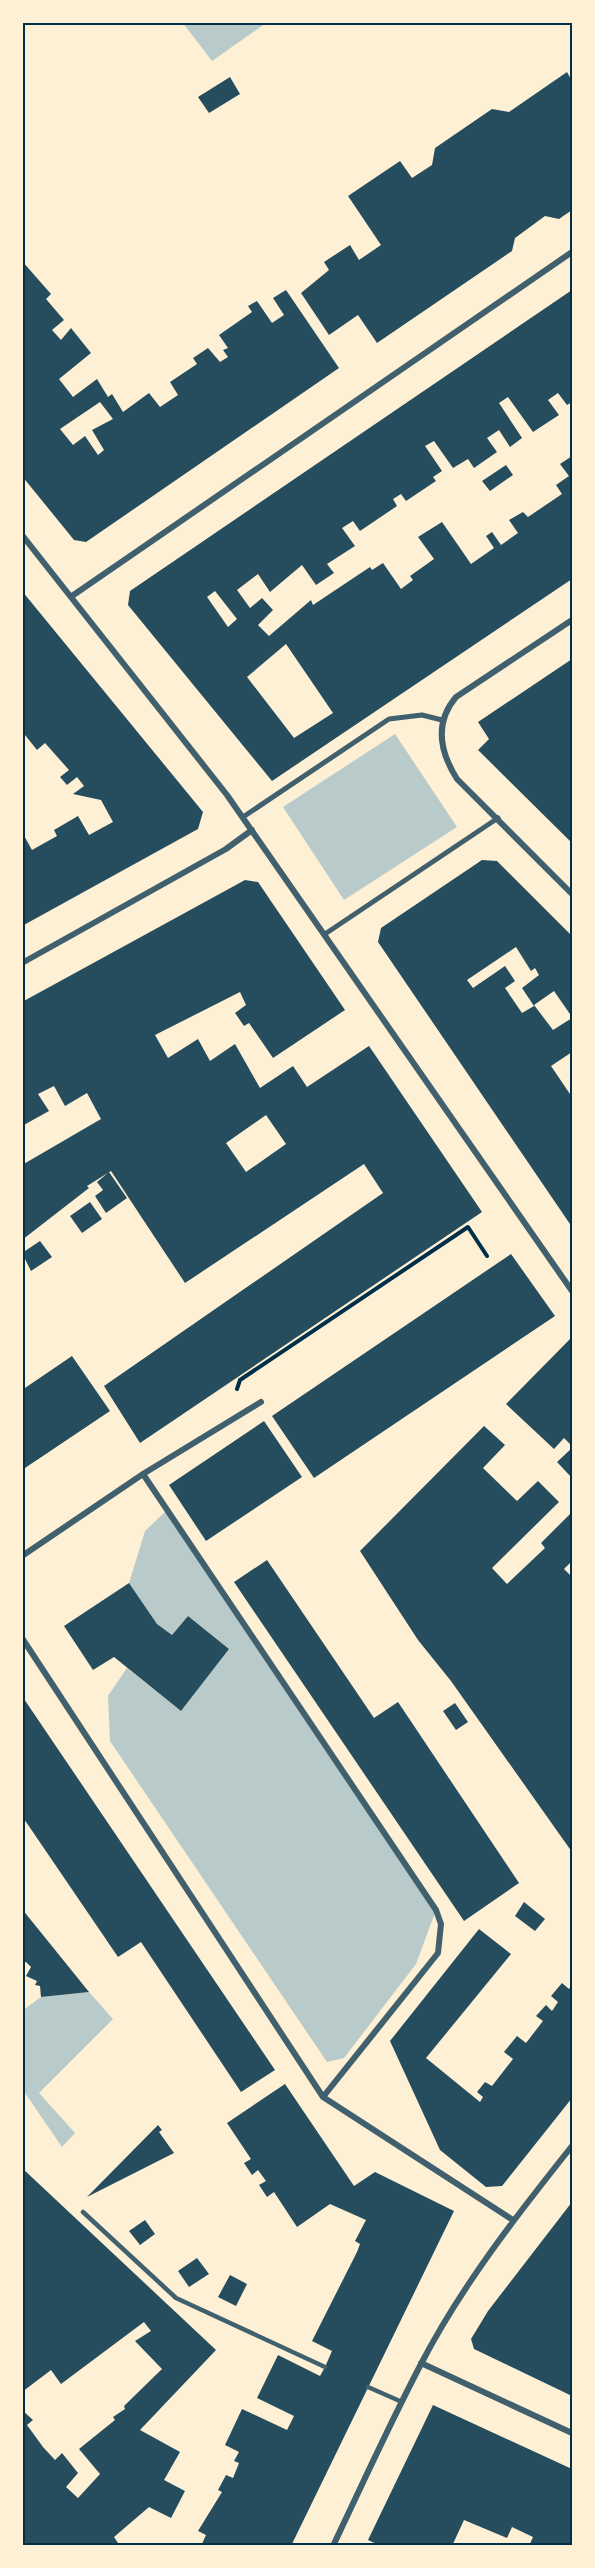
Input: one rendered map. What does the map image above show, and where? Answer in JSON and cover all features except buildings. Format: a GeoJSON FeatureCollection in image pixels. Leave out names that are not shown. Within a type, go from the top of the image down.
{"type":"FeatureCollection","features":[{"type":"Feature","properties":{"kind":"street"},"geometry":{"type":"LineString","coordinates":[[72,596],[573,252]]}},
{"type":"Feature","properties":{"kind":"street"},"geometry":{"type":"LineString","coordinates":[[22,535],[243,817],[573,1291]]}},
{"type":"Feature","properties":{"kind":"street"},"geometry":{"type":"LineString","coordinates":[[573,620],[466,690],[447,708],[442,720],[441,744],[450,769],[457,779],[573,894]]}},
{"type":"Feature","properties":{"kind":"street"},"geometry":{"type":"LineString","coordinates":[[243,817],[388,719],[422,716],[442,720]]}},
{"type":"Feature","properties":{"kind":"street"},"geometry":{"type":"LineString","coordinates":[[325,934],[498,818]]}},
{"type":"Feature","properties":{"kind":"street"},"geometry":{"type":"LineString","coordinates":[[22,963],[226,849],[252,830]]}},
{"type":"Feature","properties":{"kind":"street"},"geometry":{"type":"LineString","coordinates":[[22,1556],[143,1474],[261,1402]]}},
{"type":"Feature","properties":{"kind":"street"},"geometry":{"type":"LineString","coordinates":[[143,1474],[429,1900],[441,1924],[438,1953],[322,2097]]}},
{"type":"Feature","properties":{"kind":"street"},"geometry":{"type":"LineString","coordinates":[[22,1638],[322,2097],[513,2220]]}},
{"type":"Feature","properties":{"kind":"street"},"geometry":{"type":"LineString","coordinates":[[333,2546],[421,2363],[466,2289],[513,2220],[573,2146]]}},
{"type":"Feature","properties":{"kind":"street"},"geometry":{"type":"LineString","coordinates":[[421,2363],[573,2433]]}},
{"type":"Feature","properties":{"kind":"lane"},"geometry":{"type":"LineString","coordinates":[[83,2212],[176,2298],[325,2367]]}},
{"type":"Feature","properties":{"kind":"lane"},"geometry":{"type":"LineString","coordinates":[[368,2386],[402,2402]]}},
{"type":"Feature","properties":{"kind":"path"},"geometry":{"type":"LineString","coordinates":[[222,1425],[240,1380],[468,1227],[487,1256]]}},
{"type":"Feature","properties":{"kind":"shaded area"},"geometry":{"type":"Polygon","coordinates":[[[183,23],[266,23],[212,61],[183,23]]]}},
{"type":"Feature","properties":{"kind":"shaded area"},"geometry":{"type":"Polygon","coordinates":[[[395,734],[457,827],[344,900],[283,807],[395,734]]]}},
{"type":"Feature","properties":{"kind":"shaded area"},"geometry":{"type":"Polygon","coordinates":[[[167,1510],[436,1910],[416,1964],[344,2058],[327,2062],[110,1741],[108,1696],[127,1668],[181,1711],[229,1649],[188,1616],[172,1635],[157,1624],[129,1583],[145,1531],[167,1510]]]}},
{"type":"Feature","properties":{"kind":"shaded area"},"geometry":{"type":"Polygon","coordinates":[[[89,1992],[113,2019],[39,2093],[75,2133],[62,2147],[23,2090],[22,2011],[41,1997],[89,1992]]]}}]}
